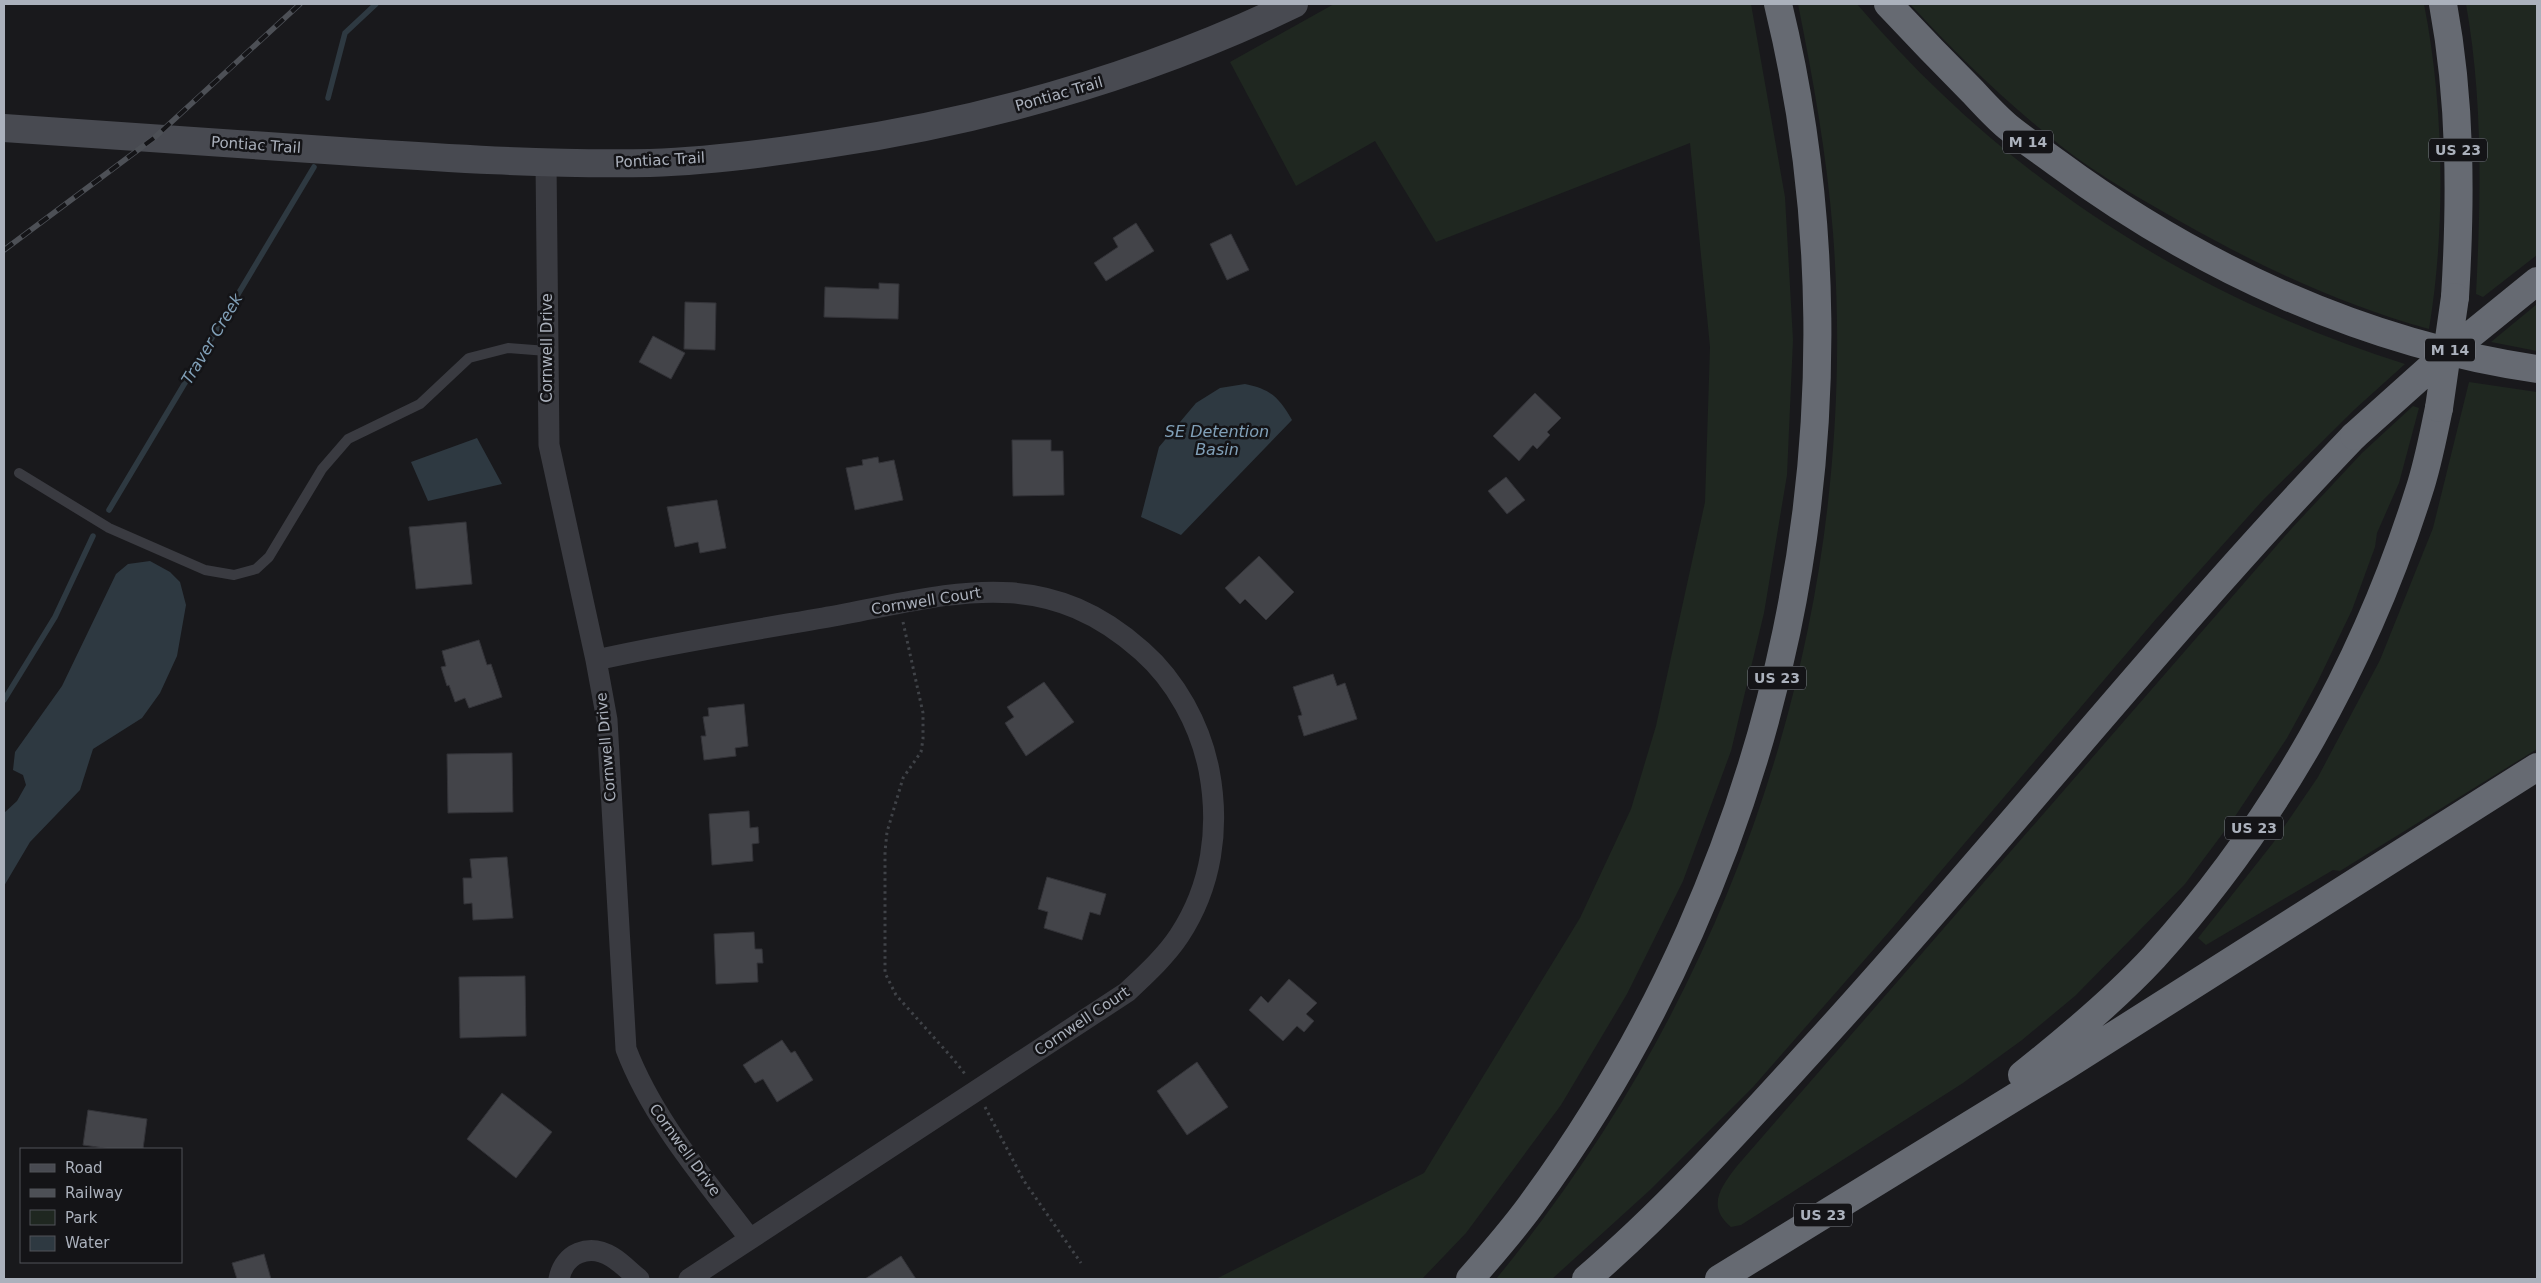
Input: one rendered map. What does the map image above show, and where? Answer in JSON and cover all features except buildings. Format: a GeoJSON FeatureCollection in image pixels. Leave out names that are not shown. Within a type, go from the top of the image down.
{"type":"FeatureCollection","features":[{"type":"Feature","properties":{"kind":"highway","name":"US 23"},"geometry":{"type":"LineString","coordinates":[[1470,1279],[1530,1207],[1582,1131],[1630,1052],[1689,935],[1725,849],[1763,736],[1787,640],[1809,507],[1819,336],[1813,209],[1801,118],[1778,4]]}},
{"type":"Feature","properties":{"kind":"highway","name":"M 14"},"geometry":{"type":"LineString","coordinates":[[1888,4],[1923,43],[2008,127],[2106,199],[2193,251],[2306,305],[2388,335],[2512,366],[2537,370]]}},
{"type":"Feature","properties":{"kind":"highway","name":"US 23"},"geometry":{"type":"LineString","coordinates":[[1719,1279],[1926,1150],[2053,1050],[2153,958],[2212,888],[2282,789],[2331,704],[2392,570],[2420,489],[2439,408],[2455,297],[2459,234],[2458,145],[2453,56],[2443,4]]}},
{"type":"Feature","properties":{"kind":"highway"},"geometry":{"type":"LineString","coordinates":[[1586,1279],[1619,1251],[1707,1165],[1884,972],[2263,533],[2354,436],[2431,367],[2537,281]]}},
{"type":"Feature","properties":{"kind":"highway"},"geometry":{"type":"LineString","coordinates":[[1926,1150],[2064,1066],[2537,767]]}},
{"type":"Feature","properties":{"kind":"main road","name":"Pontiac Trail"},"geometry":{"type":"LineString","coordinates":[[4,128],[411,156],[546,162],[654,163],[749,155],[919,130],[1025,104],[1120,76],[1209,43],[1294,4]]}},
{"type":"Feature","properties":{"kind":"street","name":"Cornwell Drive"},"geometry":{"type":"LineString","coordinates":[[546,162],[549,445],[596,660],[607,720],[626,1049],[638,1081],[655,1110],[750,1240]]}},
{"type":"Feature","properties":{"kind":"street","name":"Cornwell Court"},"geometry":{"type":"LineString","coordinates":[[596,660],[666,645],[970,592],[1023,592],[1045,596],[1098,617],[1148,656],[1173,686],[1186,706],[1207,759],[1212,786],[1215,820],[1213,846],[1207,876],[1179,936],[1154,966],[1127,992],[690,1279]]}},
{"type":"Feature","properties":{"kind":"street"},"geometry":{"type":"LineString","coordinates":[[559,1279],[563,1265],[574,1254],[586,1250],[611,1256],[639,1279]]}},
{"type":"Feature","properties":{"kind":"lane"},"geometry":{"type":"LineString","coordinates":[[19,474],[109,528],[205,570],[234,575],[256,568],[269,557],[322,469],[348,439],[420,404],[469,358],[508,348],[547,351]]}},
{"type":"Feature","properties":{"kind":"path"},"geometry":{"type":"LineString","coordinates":[[899,605],[923,713],[923,739],[921,752],[903,778],[887,832],[885,852],[885,973],[896,995],[954,1060],[977,1092],[1024,1181],[1081,1263]]}},
{"type":"Feature","properties":{"kind":"green space"},"geometry":{"type":"Polygon","coordinates":[[[1334,4],[1751,4],[1785,197],[1793,340],[1787,475],[1764,613],[1731,751],[1683,881],[1627,994],[1561,1105],[1466,1233],[1422,1279],[1216,1279],[1424,1173],[1580,918],[1631,809],[1656,726],[1705,502],[1710,347],[1690,143],[1436,242],[1375,141],[1296,186],[1230,62],[1334,4]]]}},
{"type":"Feature","properties":{"kind":"green space"},"geometry":{"type":"Polygon","coordinates":[[[1798,4],[1857,4],[1914,66],[1974,124],[2038,176],[2105,223],[2175,266],[2249,303],[2325,336],[2405,364],[2355,409],[2263,500],[2156,619],[1888,933],[1753,1087],[1650,1190],[1552,1279],[1496,1279],[1581,1166],[1654,1045],[1716,919],[1766,789],[1803,654],[1826,516],[1837,375],[1833,233],[1827,175],[1819,118],[1798,4]]]}},
{"type":"Feature","properties":{"kind":"green space"},"geometry":{"type":"Polygon","coordinates":[[[1910,4],[2424,4],[2436,83],[2440,166],[2438,249],[2429,329],[2333,297],[2272,270],[2183,223],[2105,177],[2075,157],[2021,113],[1964,60],[1910,4]]]}},
{"type":"Feature","properties":{"kind":"green space"},"geometry":{"type":"Polygon","coordinates":[[[2466,4],[2537,4],[2537,255],[2483,297],[2476,294],[2480,185],[2478,112],[2472,40],[2466,4]]]}},
{"type":"Feature","properties":{"kind":"green space"},"geometry":{"type":"Polygon","coordinates":[[[2537,304],[2537,351],[2491,342],[2537,304]]]}},
{"type":"Feature","properties":{"kind":"green space"},"geometry":{"type":"Polygon","coordinates":[[[2469,382],[2537,392],[2537,749],[2340,871],[2333,870],[2206,945],[2198,938],[2273,843],[2318,777],[2380,660],[2433,528],[2469,382]]]}},
{"type":"Feature","properties":{"kind":"green space"},"geometry":{"type":"Polygon","coordinates":[[[2413,406],[2419,408],[2399,483],[2377,533],[2375,547],[2352,610],[2317,683],[2287,738],[2232,821],[2185,884],[2075,996],[2022,1040],[1963,1083],[1741,1225],[1731,1227],[1719,1212],[1718,1204],[1721,1189],[1737,1166],[2292,528],[2362,453],[2413,406]]]}},
{"type":"Feature","properties":{"kind":"water","name":"SE Detention Basin"},"geometry":{"type":"Polygon","coordinates":[[[1245,384],[1268,392],[1278,400],[1292,420],[1181,535],[1141,517],[1159,447],[1196,403],[1220,388],[1245,384]]]}},
{"type":"Feature","properties":{"kind":"water"},"geometry":{"type":"Polygon","coordinates":[[[477,438],[502,484],[428,501],[411,462],[477,438]]]}},
{"type":"Feature","properties":{"kind":"water"},"geometry":{"type":"Polygon","coordinates":[[[150,561],[170,572],[180,582],[186,605],[177,656],[160,693],[142,718],[93,749],[80,790],[30,842],[4,886],[4,813],[17,801],[26,785],[23,775],[13,770],[15,752],[62,686],[116,574],[128,564],[150,561]]]}},
{"type":"Feature","properties":{"kind":"waterway","name":"Traver Creek"},"geometry":{"type":"LineString","coordinates":[[328,98],[345,33],[376,4]]}},
{"type":"Feature","properties":{"kind":"waterway","name":"Traver Creek"},"geometry":{"type":"LineString","coordinates":[[109,510],[314,167]]}},
{"type":"Feature","properties":{"kind":"waterway","name":"Traver Creek"},"geometry":{"type":"LineString","coordinates":[[4,700],[55,617],[93,536]]}},
{"type":"Feature","properties":{"kind":"railway"},"geometry":{"type":"LineString","coordinates":[[4,250],[154,138],[300,4]]}}]}
